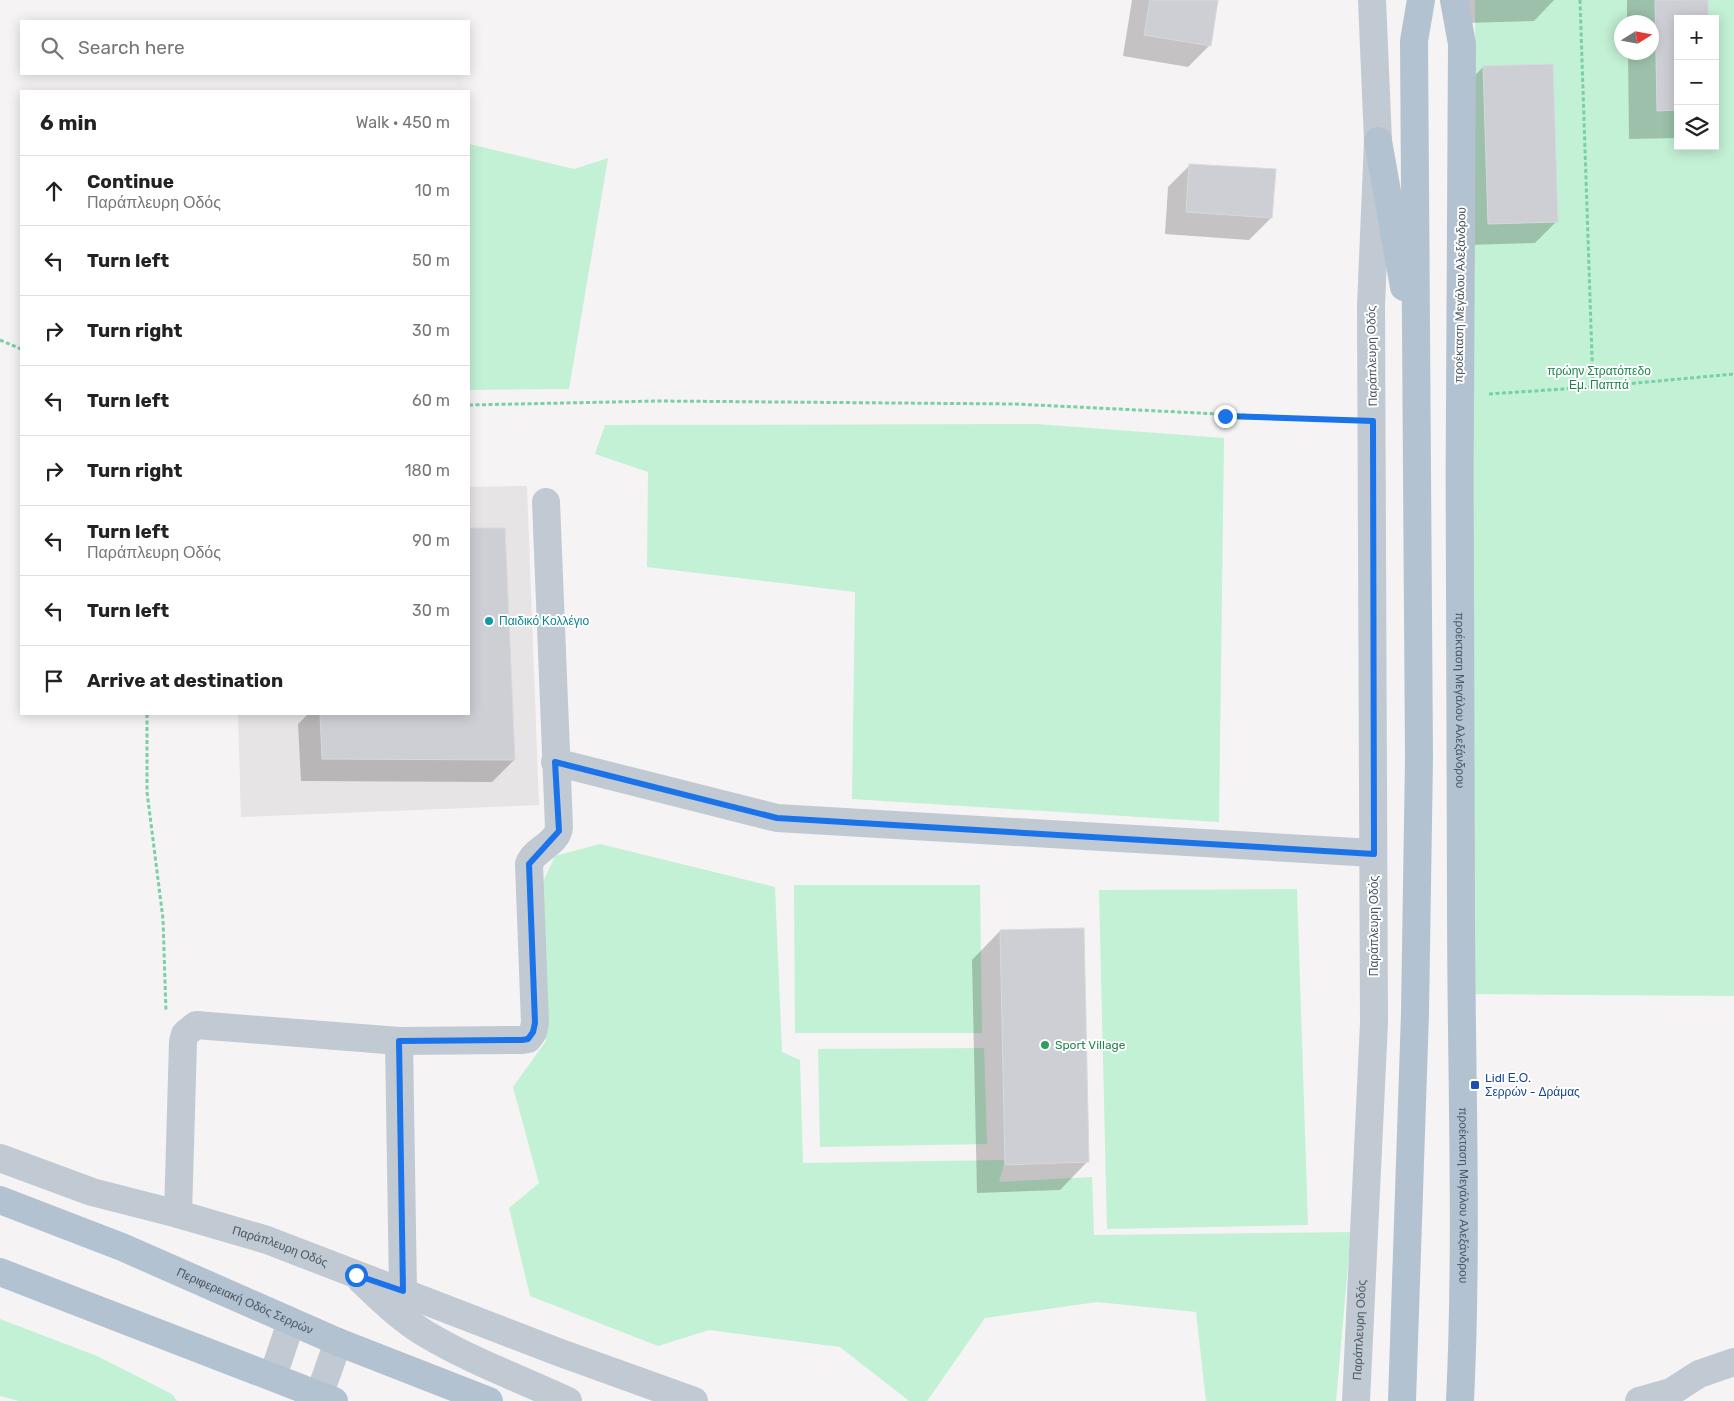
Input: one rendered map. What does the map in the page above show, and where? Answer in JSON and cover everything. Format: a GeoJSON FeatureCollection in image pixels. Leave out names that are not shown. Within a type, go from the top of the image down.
{"type":"FeatureCollection","features":[{"type":"Feature","properties":{"kind":"main road"},"geometry":{"type":"LineString","coordinates":[[1402,1401],[1415,1022],[1419,788],[1418,367],[1414,41],[1421,0]]}},
{"type":"Feature","properties":{"kind":"main road","name":"προέκταση Μεγάλου Αλεξάνδρου"},"geometry":{"type":"LineString","coordinates":[[1454,0],[1462,44],[1459,396],[1463,1119],[1460,1401]]}},
{"type":"Feature","properties":{"kind":"main road"},"geometry":{"type":"LineString","coordinates":[[1378,141],[1418,367]]}},
{"type":"Feature","properties":{"kind":"main road","name":"Περιφερειακή Οδός Σερρών"},"geometry":{"type":"LineString","coordinates":[[0,1200],[122,1247],[338,1342],[489,1401]]}},
{"type":"Feature","properties":{"kind":"main road"},"geometry":{"type":"LineString","coordinates":[[0,1272],[327,1398]]}},
{"type":"Feature","properties":{"kind":"main road"},"geometry":{"type":"LineString","coordinates":[[1393,1401],[1404,1350]]}},
{"type":"Feature","properties":{"kind":"street","name":"Παράπλευρη Οδός"},"geometry":{"type":"LineString","coordinates":[[1356,1401],[1374,1033],[1373,421],[1371,306],[1378,141],[1372,0]]}},
{"type":"Feature","properties":{"kind":"street"},"geometry":{"type":"LineString","coordinates":[[178,1214],[184,1042],[190,1028],[203,1024],[399,1041],[528,1039],[533,1032],[535,1023],[529,864],[559,831],[546,502]]}},
{"type":"Feature","properties":{"kind":"street"},"geometry":{"type":"LineString","coordinates":[[555,762],[777,818],[1374,854]]}},
{"type":"Feature","properties":{"kind":"street"},"geometry":{"type":"LineString","coordinates":[[399,1041],[403,1291]]}},
{"type":"Feature","properties":{"kind":"street","name":"Παράπλευρη Οδός"},"geometry":{"type":"LineString","coordinates":[[0,1158],[92,1192],[178,1214],[267,1240],[558,1352],[694,1401]]}},
{"type":"Feature","properties":{"kind":"street"},"geometry":{"type":"LineString","coordinates":[[356,1275],[397,1314],[425,1333],[470,1357],[568,1401]]}},
{"type":"Feature","properties":{"kind":"street"},"geometry":{"type":"LineString","coordinates":[[273,1376],[291,1322]]}},
{"type":"Feature","properties":{"kind":"street"},"geometry":{"type":"LineString","coordinates":[[327,1398],[338,1342]]}},
{"type":"Feature","properties":{"kind":"street"},"geometry":{"type":"LineString","coordinates":[[1640,1401],[1671,1392],[1699,1374],[1734,1362]]}},
{"type":"Feature","properties":{"kind":"path"},"geometry":{"type":"LineString","coordinates":[[1580,0],[1592,387]]}},
{"type":"Feature","properties":{"kind":"path"},"geometry":{"type":"LineString","coordinates":[[0,340],[20,349]]}},
{"type":"Feature","properties":{"kind":"path"},"geometry":{"type":"LineString","coordinates":[[1459,396],[1592,387],[1734,374]]}},
{"type":"Feature","properties":{"kind":"path"},"geometry":{"type":"LineString","coordinates":[[470,405],[659,401],[1015,404],[1225,416],[1373,421]]}},
{"type":"Feature","properties":{"kind":"path"},"geometry":{"type":"LineString","coordinates":[[148,715],[147,792],[163,919],[166,1023],[184,1042]]}},
{"type":"Feature","properties":{"kind":"shaded area"},"geometry":{"type":"Polygon","coordinates":[[[527,486],[539,805],[241,817],[238,715],[470,715],[470,487],[527,486]]]}},
{"type":"Feature","properties":{"kind":"green space","name":"πρώην Στρατόπεδο Εμ. Παππά"},"geometry":{"type":"Polygon","coordinates":[[[1475,0],[1734,0],[1734,996],[1475,994],[1463,314],[1475,49],[1475,0]]]}},
{"type":"Feature","properties":{"kind":"green space"},"geometry":{"type":"Polygon","coordinates":[[[470,144],[574,169],[608,158],[569,389],[470,390],[470,144]]]}},
{"type":"Feature","properties":{"kind":"green space"},"geometry":{"type":"Polygon","coordinates":[[[1036,424],[1224,438],[1219,822],[852,799],[855,592],[647,567],[648,472],[595,454],[605,425],[1036,424]]]}},
{"type":"Feature","properties":{"kind":"green space"},"geometry":{"type":"Polygon","coordinates":[[[600,844],[775,887],[782,1052],[800,1060],[803,1163],[1005,1160],[999,1182],[1092,1177],[1094,1235],[1351,1232],[1336,1401],[1206,1401],[1196,1312],[1097,1302],[985,1318],[927,1401],[909,1401],[840,1347],[709,1330],[658,1346],[530,1296],[509,1208],[539,1183],[513,1087],[546,1041],[542,884],[555,856],[600,844]]]}},
{"type":"Feature","properties":{"kind":"green space"},"geometry":{"type":"Polygon","coordinates":[[[794,885],[980,885],[982,1033],[795,1033],[794,885]]]}},
{"type":"Feature","properties":{"kind":"green space"},"geometry":{"type":"Polygon","coordinates":[[[1297,889],[1308,1225],[1107,1229],[1099,890],[1297,889]]]}},
{"type":"Feature","properties":{"kind":"green space"},"geometry":{"type":"Polygon","coordinates":[[[984,1048],[987,1144],[820,1147],[818,1049],[984,1048]]]}},
{"type":"Feature","properties":{"kind":"green space"},"geometry":{"type":"Polygon","coordinates":[[[0,1319],[97,1356],[172,1394],[177,1401],[19,1401],[0,1396],[0,1319]]]}},
{"type":"Feature","properties":{"kind":"building"},"geometry":{"type":"Polygon","coordinates":[[[1150,0],[1218,0],[1211,46],[1144,35],[1150,0]]]}},
{"type":"Feature","properties":{"kind":"building"},"geometry":{"type":"Polygon","coordinates":[[[1655,0],[1708,0],[1708,15],[1674,15],[1674,110],[1657,111],[1656,60],[1659,60],[1659,15],[1655,15],[1655,0]]]}},
{"type":"Feature","properties":{"kind":"building"},"geometry":{"type":"Polygon","coordinates":[[[1553,64],[1558,222],[1488,224],[1483,66],[1553,64]]]}},
{"type":"Feature","properties":{"kind":"building"},"geometry":{"type":"Polygon","coordinates":[[[1189,164],[1276,169],[1272,218],[1186,212],[1189,164]]]}},
{"type":"Feature","properties":{"kind":"building","name":"Παιδικό Κολλέγιο"},"geometry":{"type":"Polygon","coordinates":[[[470,528],[505,528],[515,760],[322,759],[320,715],[470,715],[470,528]]]}},
{"type":"Feature","properties":{"kind":"building","name":"Sport Village"},"geometry":{"type":"Polygon","coordinates":[[[1084,928],[1089,1162],[1005,1165],[1000,930],[1084,928]]]}},
{"type":"Feature","properties":{"kind":"place","name":"Παιδικό Κολλέγιο"},"geometry":{"type":"Point","coordinates":[489,621]}},
{"type":"Feature","properties":{"kind":"place","name":"Sport Village"},"geometry":{"type":"Point","coordinates":[1045,1045]}},
{"type":"Feature","properties":{"kind":"place","name":"Lidl Ε.Ο. Σερρών - Δράμας"},"geometry":{"type":"Point","coordinates":[1475,1085]}},
{"type":"Feature","properties":{"kind":"route"},"geometry":{"type":"LineString","coordinates":[[356,1275],[403,1291],[399,1041],[522,1040],[528,1039],[533,1032],[535,1023],[528,868],[530,860],[559,831],[555,762],[777,818],[1374,854],[1373,421],[1225,416]]}}]}
